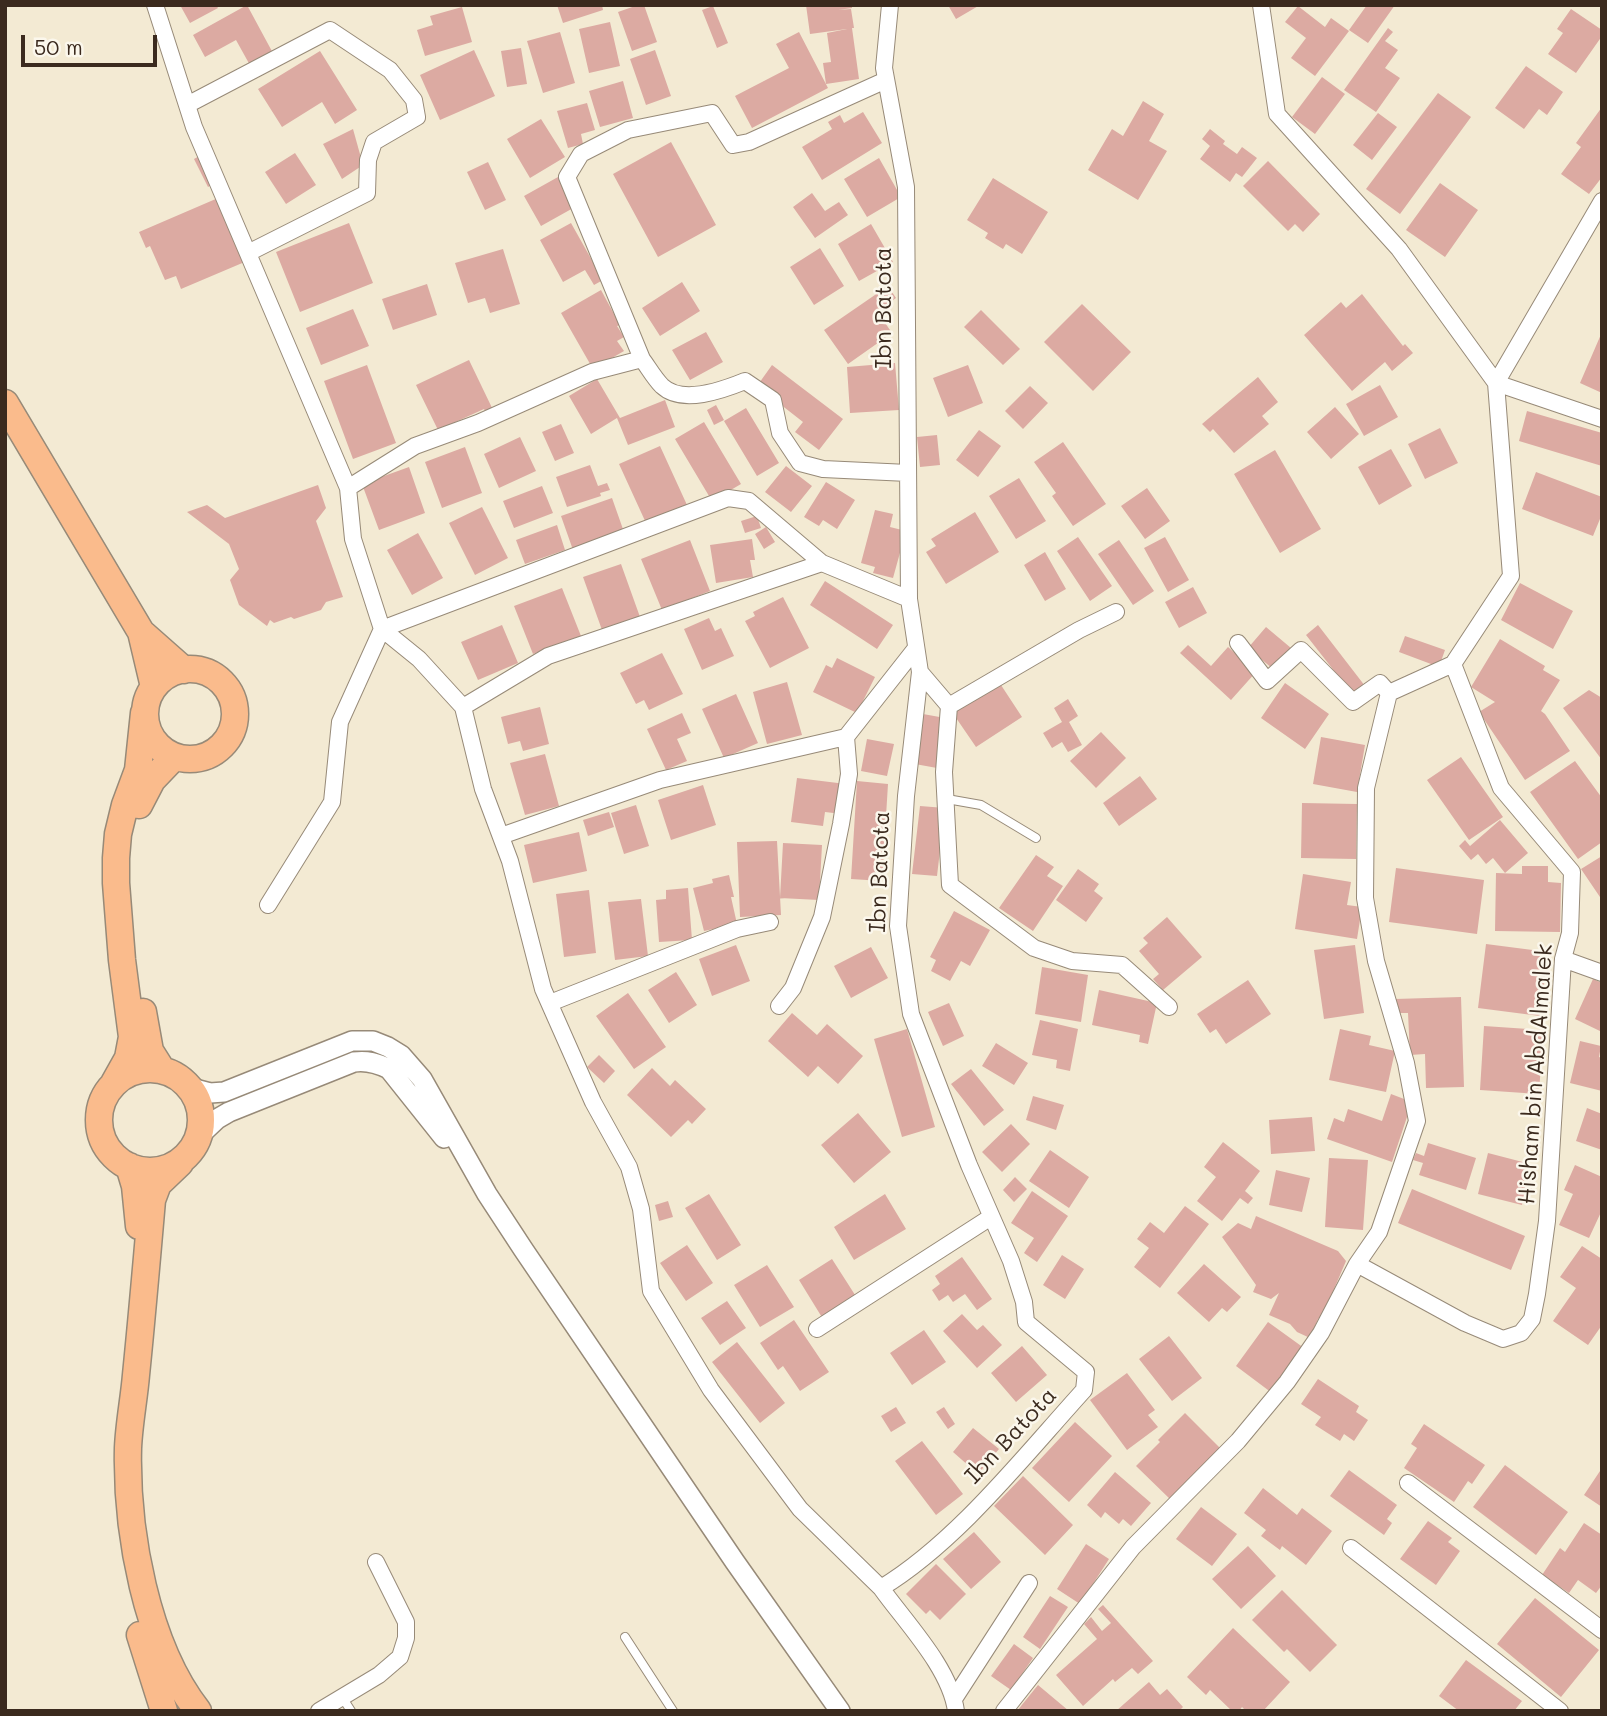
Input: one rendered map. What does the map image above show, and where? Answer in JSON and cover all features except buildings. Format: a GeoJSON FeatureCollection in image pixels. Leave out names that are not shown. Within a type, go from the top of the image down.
{"type":"FeatureCollection","features":[{"type":"Feature","properties":{"kind":"highway"},"geometry":{"type":"LineString","coordinates":[[5,403],[141,632],[154,687]]}},
{"type":"Feature","properties":{"kind":"highway"},"geometry":{"type":"LineString","coordinates":[[141,632],[184,670]]}},
{"type":"Feature","properties":{"kind":"highway"},"geometry":{"type":"LineString","coordinates":[[144,713],[152,740],[174,757],[188,759],[215,752],[232,730],[235,716],[227,689],[204,672],[184,670],[164,678],[154,687],[144,713],[138,770],[118,834],[116,883],[132,1037],[128,1058],[104,1096],[99,1112],[99,1129],[105,1145],[116,1158],[129,1166],[146,1172],[163,1170],[180,1163]]}},
{"type":"Feature","properties":{"kind":"highway"},"geometry":{"type":"LineString","coordinates":[[162,1070],[150,1051],[144,1024],[127,882],[128,847],[142,796],[152,780],[174,757]]}},
{"type":"Feature","properties":{"kind":"highway"},"geometry":{"type":"LineString","coordinates":[[114,1083],[128,1073],[145,1069],[162,1070],[178,1076],[191,1088],[201,1111],[200,1136],[192,1152],[158,1184],[152,1200],[128,1448],[131,1517],[145,1594],[167,1662],[198,1711]]}},
{"type":"Feature","properties":{"kind":"highway"},"geometry":{"type":"LineString","coordinates":[[129,1166],[139,1217],[119,1410],[114,1513],[149,1711]]}},
{"type":"Feature","properties":{"kind":"highway"},"geometry":{"type":"LineString","coordinates":[[130,1604],[164,1711]]}},
{"type":"Feature","properties":{"kind":"street"},"geometry":{"type":"LineString","coordinates":[[155,5],[187,105],[348,488],[353,539],[382,629],[419,659],[463,707],[483,789],[510,862],[544,989],[593,1102],[629,1167],[640,1209],[651,1291],[710,1390],[800,1509],[881,1588],[934,1660],[955,1705]]}},
{"type":"Feature","properties":{"kind":"street","name":"Ibn Batota"},"geometry":{"type":"LineString","coordinates":[[881,1588],[899,1577],[963,1522],[1084,1390],[1086,1372],[1026,1322],[1024,1302],[1011,1262],[969,1165],[911,1014],[898,926],[906,796],[920,672],[909,599],[906,187],[884,68],[890,5]]}},
{"type":"Feature","properties":{"kind":"street"},"geometry":{"type":"LineString","coordinates":[[1261,5],[1277,114],[1399,249],[1496,383],[1510,576],[1453,664],[1389,693]]}},
{"type":"Feature","properties":{"kind":"street"},"geometry":{"type":"LineString","coordinates":[[187,105],[330,30],[390,70],[414,100],[417,117],[374,142],[368,160],[367,193],[248,253]]}},
{"type":"Feature","properties":{"kind":"street"},"geometry":{"type":"LineString","coordinates":[[886,80],[749,142],[733,145],[712,113],[628,130],[581,154],[568,177],[642,359],[663,387],[690,396],[745,381],[772,400],[780,433],[800,463],[823,469],[908,473]]}},
{"type":"Feature","properties":{"kind":"street"},"geometry":{"type":"LineString","coordinates":[[1496,383],[1602,201]]}},
{"type":"Feature","properties":{"kind":"street"},"geometry":{"type":"LineString","coordinates":[[348,488],[415,446],[478,423],[592,372],[642,359]]}},
{"type":"Feature","properties":{"kind":"street"},"geometry":{"type":"LineString","coordinates":[[1496,383],[1602,419]]}},
{"type":"Feature","properties":{"kind":"street"},"geometry":{"type":"LineString","coordinates":[[268,905],[332,802],[340,722],[382,629],[728,498],[749,501],[822,563],[909,599]]}},
{"type":"Feature","properties":{"kind":"street"},"geometry":{"type":"LineString","coordinates":[[463,707],[548,656],[822,563]]}},
{"type":"Feature","properties":{"kind":"street"},"geometry":{"type":"LineString","coordinates":[[949,706],[1079,630],[1116,612]]}},
{"type":"Feature","properties":{"kind":"street"},"geometry":{"type":"LineString","coordinates":[[1238,643],[1267,681],[1301,650],[1353,702],[1380,683],[1389,693]]}},
{"type":"Feature","properties":{"kind":"street"},"geometry":{"type":"LineString","coordinates":[[501,836],[660,779],[846,737],[916,648]]}},
{"type":"Feature","properties":{"kind":"street","name":"Hisham bin AbdAlmalek"},"geometry":{"type":"LineString","coordinates":[[1357,1264],[1465,1323],[1503,1339],[1521,1333],[1532,1319],[1547,1222],[1563,959],[1570,933],[1572,872],[1501,788],[1453,664]]}},
{"type":"Feature","properties":{"kind":"street"},"geometry":{"type":"LineString","coordinates":[[920,672],[949,706],[944,772],[950,885],[1034,947],[1072,961],[1122,965],[1169,1007]]}},
{"type":"Feature","properties":{"kind":"street"},"geometry":{"type":"LineString","coordinates":[[1004,1711],[1133,1547],[1238,1441],[1287,1382],[1321,1332],[1357,1264],[1379,1232],[1417,1121],[1406,1063],[1376,961],[1365,898],[1366,788],[1389,693]]}},
{"type":"Feature","properties":{"kind":"street"},"geometry":{"type":"LineString","coordinates":[[779,1006],[793,988],[821,917],[849,774],[846,737]]}},
{"type":"Feature","properties":{"kind":"street"},"geometry":{"type":"LineString","coordinates":[[550,1003],[737,929],[770,922]]}},
{"type":"Feature","properties":{"kind":"street"},"geometry":{"type":"LineString","coordinates":[[1563,959],[1602,973]]}},
{"type":"Feature","properties":{"kind":"street"},"geometry":{"type":"LineString","coordinates":[[191,1088],[210,1093],[224,1092],[352,1041],[373,1041],[388,1046],[412,1065],[422,1079],[487,1194]]}},
{"type":"Feature","properties":{"kind":"street"},"geometry":{"type":"LineString","coordinates":[[200,1136],[217,1119],[229,1112],[361,1061],[377,1063],[389,1069],[487,1194],[735,1562],[840,1711]]}},
{"type":"Feature","properties":{"kind":"street"},"geometry":{"type":"LineString","coordinates":[[817,1329],[991,1217]]}},
{"type":"Feature","properties":{"kind":"street"},"geometry":{"type":"LineString","coordinates":[[1408,1483],[1602,1630]]}},
{"type":"Feature","properties":{"kind":"street"},"geometry":{"type":"LineString","coordinates":[[1351,1548],[1560,1711]]}},
{"type":"Feature","properties":{"kind":"street"},"geometry":{"type":"LineString","coordinates":[[319,1711],[346,1704],[400,1657],[406,1638],[406,1622],[376,1562]]}},
{"type":"Feature","properties":{"kind":"street"},"geometry":{"type":"LineString","coordinates":[[955,1705],[1029,1583]]}},
{"type":"Feature","properties":{"kind":"lane"},"geometry":{"type":"LineString","coordinates":[[947,799],[981,805],[1036,838]]}},
{"type":"Feature","properties":{"kind":"lane"},"geometry":{"type":"LineString","coordinates":[[625,1637],[673,1711]]}}]}
